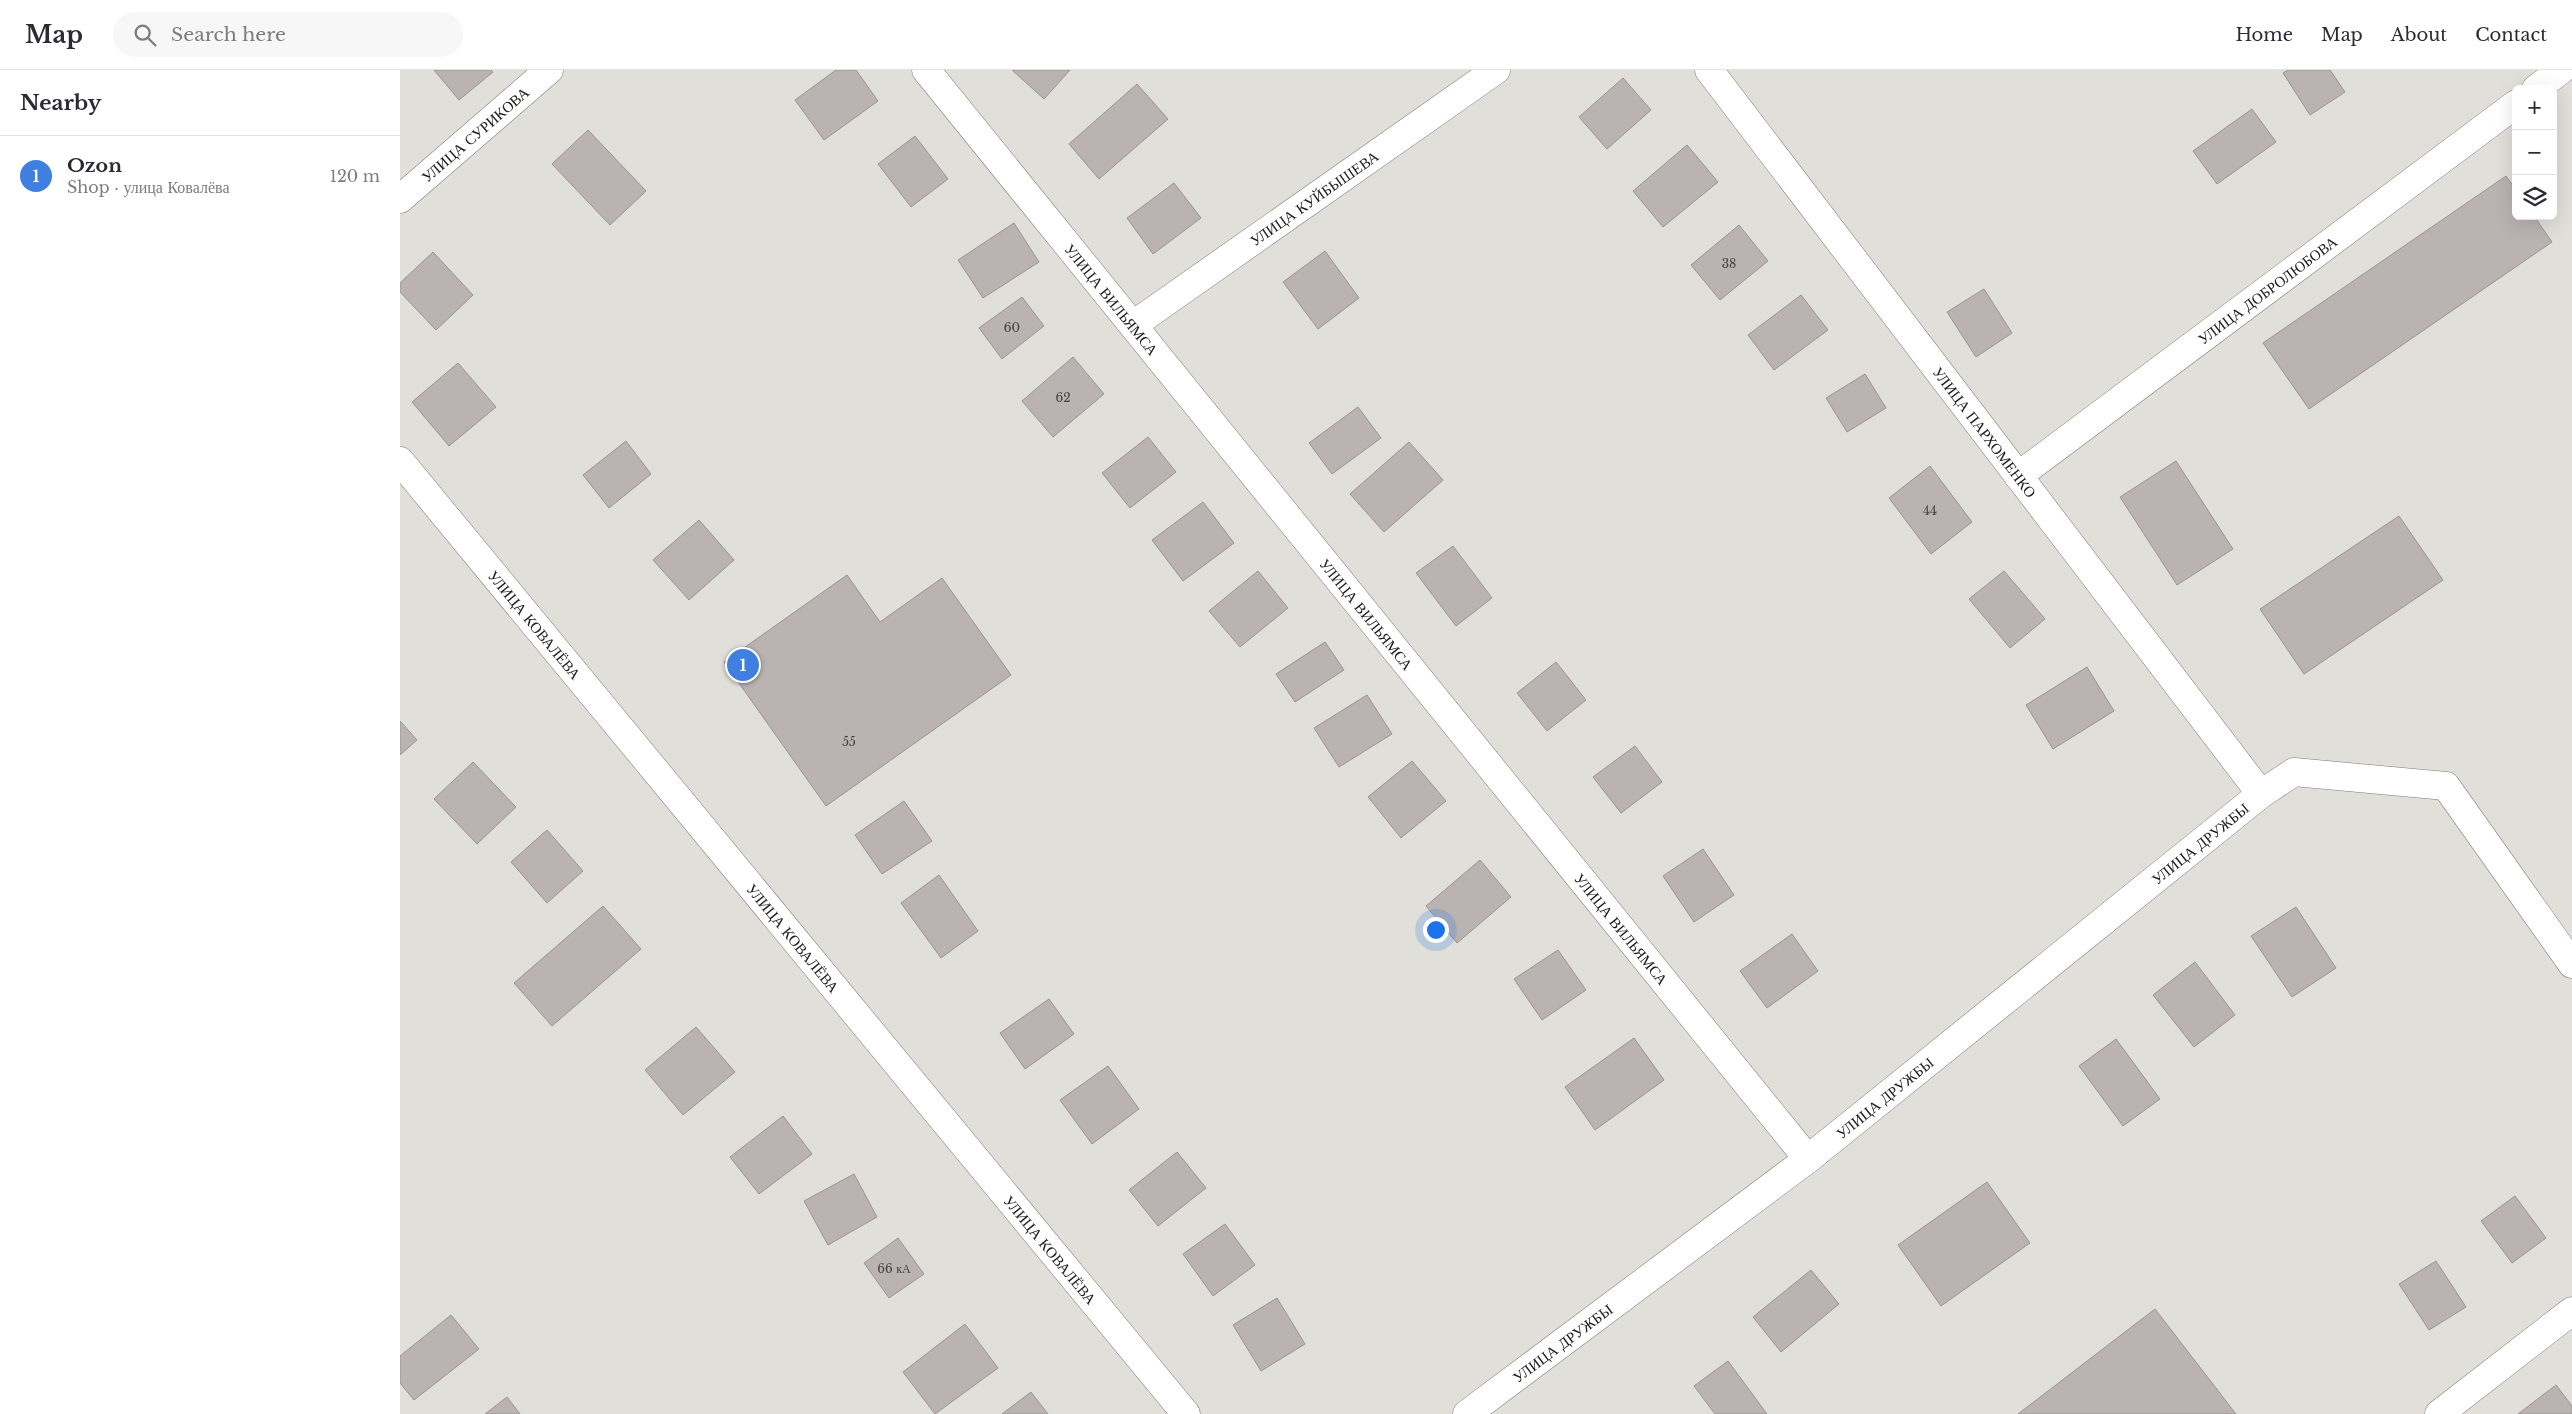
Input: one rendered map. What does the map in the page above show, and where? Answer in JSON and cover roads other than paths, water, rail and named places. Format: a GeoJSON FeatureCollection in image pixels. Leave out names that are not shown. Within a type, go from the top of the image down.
{"type":"FeatureCollection","features":[{"type":"Feature","properties":{"kind":"street","name":"УЛИЦА СУРИКОВА"},"geometry":{"type":"LineString","coordinates":[[400,199],[549,70]]}},
{"type":"Feature","properties":{"kind":"street","name":"УЛИЦА ВИЛЬЯМСА"},"geometry":{"type":"LineString","coordinates":[[926,70],[1808,1159]]}},
{"type":"Feature","properties":{"kind":"street","name":"УЛИЦА КУЙБЫШЕВА"},"geometry":{"type":"LineString","coordinates":[[1133,325],[1496,70]]}},
{"type":"Feature","properties":{"kind":"street","name":"УЛИЦА ПАРХОМЕНКО"},"geometry":{"type":"LineString","coordinates":[[1709,70],[2261,794]]}},
{"type":"Feature","properties":{"kind":"street"},"geometry":{"type":"LineString","coordinates":[[2541,85],[2561,70]]}},
{"type":"Feature","properties":{"kind":"street","name":"УЛИЦА ДОБРОЛЮБОВА"},"geometry":{"type":"LineString","coordinates":[[2018,476],[2512,107]]}},
{"type":"Feature","properties":{"kind":"street","name":"УЛИЦА КОВАЛЁВА"},"geometry":{"type":"LineString","coordinates":[[400,461],[1186,1414]]}},
{"type":"Feature","properties":{"kind":"street","name":"УЛИЦА ДРУЖБЫ"},"geometry":{"type":"LineString","coordinates":[[1468,1414],[1808,1159],[2261,794],[2294,772],[2446,786],[2572,964]]}},
{"type":"Feature","properties":{"kind":"street"},"geometry":{"type":"LineString","coordinates":[[2439,1414],[2572,1311]]}},
{"type":"Feature","properties":{"kind":"place","name":"Ozon"},"geometry":{"type":"Point","coordinates":[743,665]}}]}
